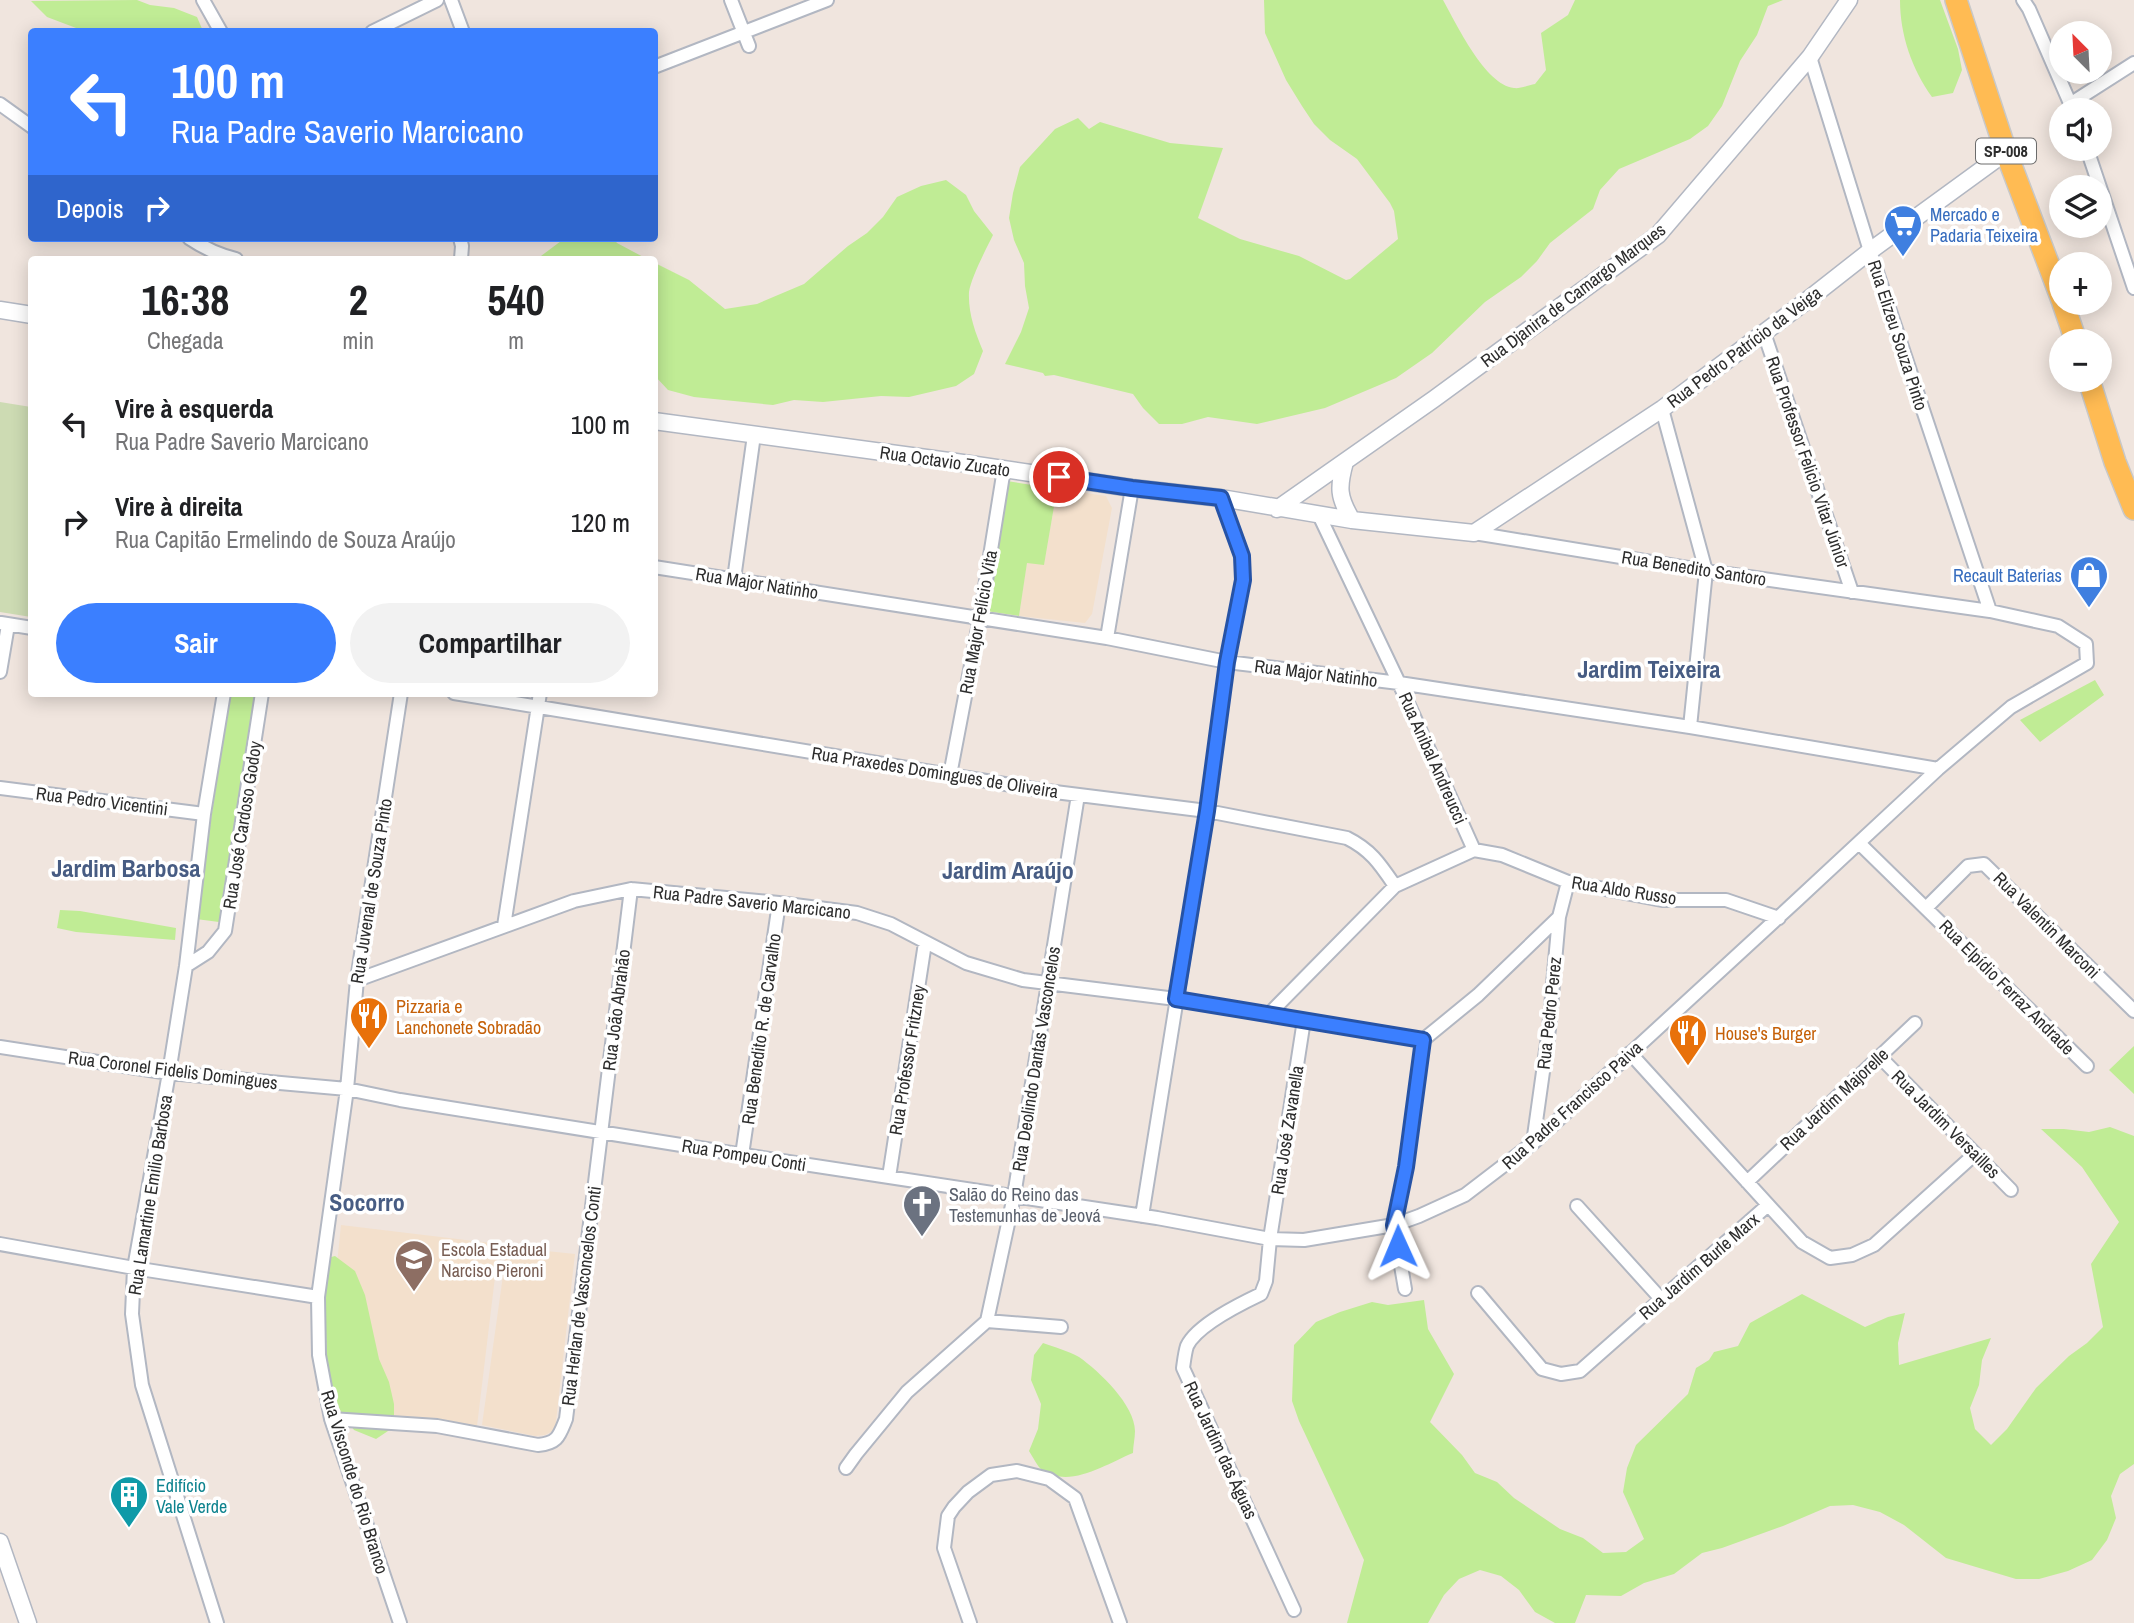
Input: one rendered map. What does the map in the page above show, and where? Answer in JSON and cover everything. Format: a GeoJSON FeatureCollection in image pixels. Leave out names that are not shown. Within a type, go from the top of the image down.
{"type":"FeatureCollection","features":[{"type":"Feature","properties":{"kind":"main road","name":"SP-008"},"geometry":{"type":"LineString","coordinates":[[1956,0],[2049,266]]}},
{"type":"Feature","properties":{"kind":"main road"},"geometry":{"type":"LineString","coordinates":[[2093,392],[2115,462],[2134,509]]}},
{"type":"Feature","properties":{"kind":"street"},"geometry":{"type":"LineString","coordinates":[[203,0],[219,28]]}},
{"type":"Feature","properties":{"kind":"street"},"geometry":{"type":"LineString","coordinates":[[380,28],[437,0]]}},
{"type":"Feature","properties":{"kind":"street"},"geometry":{"type":"LineString","coordinates":[[451,0],[462,28]]}},
{"type":"Feature","properties":{"kind":"street"},"geometry":{"type":"LineString","coordinates":[[731,0],[749,46]]}},
{"type":"Feature","properties":{"kind":"street"},"geometry":{"type":"LineString","coordinates":[[658,65],[827,0]]}},
{"type":"Feature","properties":{"kind":"street","name":"Rua Djanira de Camargo Marques"},"geometry":{"type":"LineString","coordinates":[[1277,509],[1434,399],[1658,235],[1810,57],[1849,0]]}},
{"type":"Feature","properties":{"kind":"street"},"geometry":{"type":"LineString","coordinates":[[2023,0],[2068,98]]}},
{"type":"Feature","properties":{"kind":"street","name":"Rua Elizeu Souza Pinto"},"geometry":{"type":"LineString","coordinates":[[1810,57],[1870,251],[1990,611]]}},
{"type":"Feature","properties":{"kind":"street"},"geometry":{"type":"LineString","coordinates":[[2085,98],[2134,63]]}},
{"type":"Feature","properties":{"kind":"street"},"geometry":{"type":"LineString","coordinates":[[0,104],[28,124]]}},
{"type":"Feature","properties":{"kind":"street","name":"Rua Pedro Patrício da Veiga"},"geometry":{"type":"LineString","coordinates":[[1475,533],[1662,409],[1870,251],[2007,152]]}},
{"type":"Feature","properties":{"kind":"street"},"geometry":{"type":"LineString","coordinates":[[2091,161],[2134,288]]}},
{"type":"Feature","properties":{"kind":"street"},"geometry":{"type":"LineString","coordinates":[[195,242],[222,256]]}},
{"type":"Feature","properties":{"kind":"street"},"geometry":{"type":"LineString","coordinates":[[0,310],[28,314]]}},
{"type":"Feature","properties":{"kind":"street","name":"Rua Professor Felicio Vitar Júnior"},"geometry":{"type":"LineString","coordinates":[[1764,333],[1852,592]]}},
{"type":"Feature","properties":{"kind":"street"},"geometry":{"type":"LineString","coordinates":[[1662,409],[1706,571],[1690,727]]}},
{"type":"Feature","properties":{"kind":"street","name":"Rua Octavio Zucato"},"geometry":{"type":"LineString","coordinates":[[658,422],[1221,498],[1277,509]]}},
{"type":"Feature","properties":{"kind":"street"},"geometry":{"type":"LineString","coordinates":[[734,579],[754,435]]}},
{"type":"Feature","properties":{"kind":"street"},"geometry":{"type":"LineString","coordinates":[[1345,462],[1339,483],[1340,495],[1352,520]]}},
{"type":"Feature","properties":{"kind":"street","name":"Rua Major Felício Vita"},"geometry":{"type":"LineString","coordinates":[[950,775],[980,618],[1004,469]]}},
{"type":"Feature","properties":{"kind":"street"},"geometry":{"type":"LineString","coordinates":[[1107,638],[1132,488]]}},
{"type":"Feature","properties":{"kind":"street"},"geometry":{"type":"LineString","coordinates":[[1142,1216],[1207,811],[1227,662],[1243,580],[1242,556],[1221,498]]}},
{"type":"Feature","properties":{"kind":"street","name":"Rua Benedito Santoro"},"geometry":{"type":"LineString","coordinates":[[1277,509],[1475,533],[1706,571],[1990,611],[2058,626],[2086,644],[2087,663]]}},
{"type":"Feature","properties":{"kind":"street","name":"Rua Anibal Andreucci"},"geometry":{"type":"LineString","coordinates":[[1319,515],[1474,850]]}},
{"type":"Feature","properties":{"kind":"street","name":"Rua Major Natinho"},"geometry":{"type":"LineString","coordinates":[[658,568],[1107,638],[1227,662],[1399,683],[1690,727],[1938,769]]}},
{"type":"Feature","properties":{"kind":"street"},"geometry":{"type":"LineString","coordinates":[[0,672],[4,624],[28,627]]}},
{"type":"Feature","properties":{"kind":"street","name":"Rua Padre Francisco Paiva"},"geometry":{"type":"LineString","coordinates":[[1142,1216],[1269,1239],[1304,1240],[1394,1225],[1465,1195],[1533,1143],[1938,769],[2011,707],[2087,663]]}},
{"type":"Feature","properties":{"kind":"street","name":"Rua José Cardoso Godoy"},"geometry":{"type":"LineString","coordinates":[[186,966],[204,814],[223,697]]}},
{"type":"Feature","properties":{"kind":"street","name":"Rua José Cardoso Godoy"},"geometry":{"type":"LineString","coordinates":[[186,966],[208,952],[225,931],[261,697]]}},
{"type":"Feature","properties":{"kind":"street","name":"Rua Juvenal de Souza Pinto"},"geometry":{"type":"LineString","coordinates":[[347,1089],[357,980],[400,697]]}},
{"type":"Feature","properties":{"kind":"street","name":"Rua Praxedes Domingues de Oliveira"},"geometry":{"type":"LineString","coordinates":[[476,697],[1078,795],[1207,811],[1347,838],[1364,847],[1378,861],[1395,886]]}},
{"type":"Feature","properties":{"kind":"street"},"geometry":{"type":"LineString","coordinates":[[505,926],[539,697]]}},
{"type":"Feature","properties":{"kind":"street","name":"Rua Pedro Vicentini"},"geometry":{"type":"LineString","coordinates":[[0,788],[204,814]]}},
{"type":"Feature","properties":{"kind":"street","name":"Rua Deolindo Dantas Vasconcelos"},"geometry":{"type":"LineString","coordinates":[[987,1321],[1014,1196],[1078,795]]}},
{"type":"Feature","properties":{"kind":"street","name":"Rua Elpídio Ferraz Andrade"},"geometry":{"type":"LineString","coordinates":[[1859,843],[2087,1066]]}},
{"type":"Feature","properties":{"kind":"street"},"geometry":{"type":"LineString","coordinates":[[1269,1014],[1395,886],[1474,850]]}},
{"type":"Feature","properties":{"kind":"street","name":"Rua Aldo Russo"},"geometry":{"type":"LineString","coordinates":[[1474,850],[1502,855],[1567,882],[1662,900],[1726,900],[1779,918]]}},
{"type":"Feature","properties":{"kind":"street","name":"Rua Valentin Marconi"},"geometry":{"type":"LineString","coordinates":[[1926,908],[1968,866],[1984,864],[2134,1012]]}},
{"type":"Feature","properties":{"kind":"street","name":"Rua Pedro Perez"},"geometry":{"type":"LineString","coordinates":[[1533,1143],[1549,1029],[1559,917],[1567,882]]}},
{"type":"Feature","properties":{"kind":"street","name":"Rua Padre Saverio Marcicano"},"geometry":{"type":"LineString","coordinates":[[357,980],[574,901],[631,889],[779,903],[857,914],[891,924],[966,963],[1023,979],[1176,999],[1423,1040]]}},
{"type":"Feature","properties":{"kind":"street","name":"Rua João Abrahão"},"geometry":{"type":"LineString","coordinates":[[601,1131],[631,889]]}},
{"type":"Feature","properties":{"kind":"street","name":"Rua Benedito R. de Carvalho"},"geometry":{"type":"LineString","coordinates":[[742,1155],[779,903]]}},
{"type":"Feature","properties":{"kind":"street"},"geometry":{"type":"LineString","coordinates":[[1405,1289],[1394,1225],[1406,1167],[1423,1040],[1478,995],[1559,917]]}},
{"type":"Feature","properties":{"kind":"street","name":"Rua Professor Fritzney"},"geometry":{"type":"LineString","coordinates":[[889,1178],[925,943]]}},
{"type":"Feature","properties":{"kind":"street","name":"Rua Lamartine Emilio Barbosa"},"geometry":{"type":"LineString","coordinates":[[186,966],[134,1268],[132,1314],[142,1385],[217,1623]]}},
{"type":"Feature","properties":{"kind":"street","name":"Rua José Zavanella"},"geometry":{"type":"LineString","coordinates":[[1269,1239],[1304,1020]]}},
{"type":"Feature","properties":{"kind":"street","name":"Rua Jardim Majorelle"},"geometry":{"type":"LineString","coordinates":[[1750,1179],[1915,1023]]}},
{"type":"Feature","properties":{"kind":"street","name":"Rua Coronel Fidelis Domingues"},"geometry":{"type":"LineString","coordinates":[[0,1047],[169,1073],[347,1089]]}},
{"type":"Feature","properties":{"kind":"street","name":"Rua Jardim Burle Marx"},"geometry":{"type":"LineString","coordinates":[[1478,1293],[1542,1369],[1561,1374],[1580,1371],[1768,1205],[1750,1179],[1630,1053]]}},
{"type":"Feature","properties":{"kind":"street","name":"Rua Jardim Versailles"},"geometry":{"type":"LineString","coordinates":[[1880,1057],[2011,1190]]}},
{"type":"Feature","properties":{"kind":"street","name":"Rua Pompeu Conti"},"geometry":{"type":"LineString","coordinates":[[347,1089],[400,1100],[742,1155],[1142,1216]]}},
{"type":"Feature","properties":{"kind":"street","name":"Rua Visconde do Rio Branco"},"geometry":{"type":"LineString","coordinates":[[347,1089],[318,1297],[319,1355],[331,1419],[400,1623]]}},
{"type":"Feature","properties":{"kind":"street","name":"Rua Herlan de Vasconcelos Conti"},"geometry":{"type":"LineString","coordinates":[[331,1419],[437,1426],[538,1445],[550,1444],[559,1437],[566,1419],[601,1131]]}},
{"type":"Feature","properties":{"kind":"street"},"geometry":{"type":"LineString","coordinates":[[1768,1205],[1802,1242],[1830,1258],[1852,1255],[1874,1245],[1975,1154]]}},
{"type":"Feature","properties":{"kind":"street"},"geometry":{"type":"LineString","coordinates":[[1577,1206],[1661,1298]]}},
{"type":"Feature","properties":{"kind":"street","name":"Rua Jardim das Águas"},"geometry":{"type":"LineString","coordinates":[[1269,1239],[1266,1281],[1261,1294],[1205,1326],[1188,1345],[1183,1368],[1294,1611]]}},
{"type":"Feature","properties":{"kind":"street"},"geometry":{"type":"LineString","coordinates":[[0,1244],[318,1297]]}},
{"type":"Feature","properties":{"kind":"street"},"geometry":{"type":"LineString","coordinates":[[846,1468],[906,1392],[987,1321],[1062,1327]]}},
{"type":"Feature","properties":{"kind":"street"},"geometry":{"type":"LineString","coordinates":[[970,1623],[944,1548],[948,1516],[968,1492],[991,1475],[1017,1471],[1049,1479],[1075,1498],[1120,1623]]}},
{"type":"Feature","properties":{"kind":"street"},"geometry":{"type":"LineString","coordinates":[[0,1542],[28,1623]]}},
{"type":"Feature","properties":{"kind":"shaded area"},"geometry":{"type":"Polygon","coordinates":[[[1057,489],[1106,496],[1112,508],[1092,614],[1085,623],[1019,616],[1027,562],[1044,564],[1057,489]]]}},
{"type":"Feature","properties":{"kind":"shaded area","name":"Escola Estadual Narciso Pieroni"},"geometry":{"type":"Polygon","coordinates":[[[341,1225],[499,1244],[477,1426],[348,1410],[329,1342],[341,1225]]]}},
{"type":"Feature","properties":{"kind":"shaded area"},"geometry":{"type":"Polygon","coordinates":[[[507,1247],[575,1254],[555,1430],[545,1435],[535,1436],[482,1425],[507,1247]]]}},
{"type":"Feature","properties":{"kind":"green space"},"geometry":{"type":"Polygon","coordinates":[[[137,0],[150,5],[174,8],[197,17],[202,28],[76,28],[47,17],[31,1],[137,0]]]}},
{"type":"Feature","properties":{"kind":"green space"},"geometry":{"type":"Polygon","coordinates":[[[1264,0],[1443,0],[1482,65],[1503,84],[1516,88],[1535,84],[1546,70],[1541,33],[1568,15],[1575,0],[1783,0],[1768,6],[1757,35],[1740,61],[1722,106],[1708,126],[1690,139],[1619,169],[1600,190],[1593,209],[1550,243],[1521,277],[1485,302],[1432,353],[1396,378],[1325,408],[1257,424],[1208,417],[1182,424],[1159,424],[1133,394],[1054,375],[1045,376],[1043,373],[1005,364],[1021,332],[1029,308],[1024,263],[1014,240],[1009,218],[1020,167],[1055,129],[1078,118],[1089,129],[1100,122],[1170,143],[1223,148],[1198,218],[1240,239],[1299,256],[1346,280],[1398,239],[1394,211],[1390,203],[1357,159],[1330,140],[1314,124],[1286,80],[1265,33],[1264,0]]]}},
{"type":"Feature","properties":{"kind":"green space"},"geometry":{"type":"Polygon","coordinates":[[[1900,0],[1940,0],[1958,49],[1962,70],[1953,93],[1932,97],[1925,86],[1905,39],[1900,0]]]}},
{"type":"Feature","properties":{"kind":"green space"},"geometry":{"type":"Polygon","coordinates":[[[946,180],[966,195],[974,211],[993,235],[969,292],[973,322],[983,351],[974,374],[956,386],[909,397],[881,396],[823,402],[794,400],[773,405],[694,397],[668,390],[658,379],[658,264],[689,280],[725,309],[757,304],[804,284],[867,233],[897,197],[921,186],[946,180]]]}},
{"type":"Feature","properties":{"kind":"green space"},"geometry":{"type":"Polygon","coordinates":[[[560,242],[616,242],[641,256],[541,256],[560,242]]]}},
{"type":"Feature","properties":{"kind":"green space"},"geometry":{"type":"Polygon","coordinates":[[[0,402],[28,407],[28,617],[0,612],[0,402]]]}},
{"type":"Feature","properties":{"kind":"green space"},"geometry":{"type":"Polygon","coordinates":[[[1007,481],[1057,489],[1044,565],[1027,563],[1019,616],[986,611],[1007,481]]]}},
{"type":"Feature","properties":{"kind":"green space"},"geometry":{"type":"Polygon","coordinates":[[[2095,680],[2104,695],[2040,742],[2020,720],[2095,680]]]}},
{"type":"Feature","properties":{"kind":"green space"},"geometry":{"type":"Polygon","coordinates":[[[229,697],[256,697],[219,922],[196,919],[229,697]]]}},
{"type":"Feature","properties":{"kind":"green space"},"geometry":{"type":"Polygon","coordinates":[[[60,910],[176,928],[175,940],[57,928],[60,910]]]}},
{"type":"Feature","properties":{"kind":"green space"},"geometry":{"type":"Polygon","coordinates":[[[2134,1046],[2134,1094],[2109,1070],[2134,1046]]]}},
{"type":"Feature","properties":{"kind":"green space"},"geometry":{"type":"Polygon","coordinates":[[[2110,1127],[2134,1136],[2134,1464],[2120,1474],[2111,1496],[2116,1518],[2107,1540],[2092,1560],[2068,1571],[2039,1579],[2016,1579],[1946,1558],[1904,1525],[1880,1512],[1853,1505],[1830,1506],[1783,1526],[1702,1553],[1674,1574],[1644,1583],[1621,1596],[1586,1595],[1575,1623],[1555,1623],[1535,1612],[1519,1590],[1501,1576],[1480,1570],[1459,1579],[1444,1595],[1428,1623],[1347,1623],[1364,1560],[1292,1401],[1294,1345],[1316,1322],[1372,1302],[1388,1305],[1424,1300],[1428,1329],[1454,1374],[1430,1422],[1462,1455],[1475,1473],[1497,1482],[1514,1498],[1560,1529],[1583,1538],[1603,1553],[1626,1552],[1644,1539],[1623,1492],[1627,1468],[1636,1445],[1688,1394],[1696,1368],[1709,1360],[1714,1352],[1738,1346],[1750,1323],[1802,1294],[1865,1327],[1905,1313],[1898,1343],[1899,1365],[1991,1338],[1982,1360],[1979,1385],[1970,1408],[1975,1429],[1991,1445],[2007,1429],[2036,1388],[2103,1327],[2091,1264],[2119,1222],[2082,1167],[2041,1129],[2089,1132],[2110,1127]]]}},
{"type":"Feature","properties":{"kind":"green space"},"geometry":{"type":"Polygon","coordinates":[[[335,1256],[355,1271],[365,1295],[379,1359],[389,1382],[394,1404],[394,1427],[376,1439],[354,1430],[341,1412],[331,1389],[327,1367],[325,1298],[320,1277],[320,1260],[335,1256]]]}},
{"type":"Feature","properties":{"kind":"green space"},"geometry":{"type":"Polygon","coordinates":[[[1043,1343],[1079,1357],[1123,1400],[1135,1431],[1133,1453],[1076,1476],[1053,1475],[1038,1466],[1029,1451],[1038,1429],[1041,1404],[1031,1380],[1034,1355],[1043,1343]]]}},
{"type":"Feature","properties":{"kind":"place","name":"Mercado e Padaria Teixeira"},"geometry":{"type":"Point","coordinates":[1903,258]}},
{"type":"Feature","properties":{"kind":"place","name":"Recault Baterias"},"geometry":{"type":"Point","coordinates":[2089,609]}},
{"type":"Feature","properties":{"kind":"place","name":"Pizzaria e Lanchonete Sobradão"},"geometry":{"type":"Point","coordinates":[369,1050]}},
{"type":"Feature","properties":{"kind":"place","name":"House's Burger"},"geometry":{"type":"Point","coordinates":[1688,1067]}},
{"type":"Feature","properties":{"kind":"place","name":"Salão do Reino das Testemunhas de Jeová"},"geometry":{"type":"Point","coordinates":[922,1238]}},
{"type":"Feature","properties":{"kind":"place","name":"Escola Estadual Narciso Pieroni"},"geometry":{"type":"Point","coordinates":[414,1293]}},
{"type":"Feature","properties":{"kind":"place","name":"Edifício Vale Verde"},"geometry":{"type":"Point","coordinates":[129,1529]}},
{"type":"Feature","properties":{"kind":"district","name":"Jardim Teixeira"},"geometry":{"type":"Point","coordinates":[1649,669]}},
{"type":"Feature","properties":{"kind":"district","name":"Jardim Barbosa"},"geometry":{"type":"Point","coordinates":[126,868]}},
{"type":"Feature","properties":{"kind":"district","name":"Jardim Araújo"},"geometry":{"type":"Point","coordinates":[1008,870]}},
{"type":"Feature","properties":{"kind":"district","name":"Socorro"},"geometry":{"type":"Point","coordinates":[367,1202]}},
{"type":"Feature","properties":{"kind":"route"},"geometry":{"type":"LineString","coordinates":[[1059,477],[1221,498],[1242,556],[1243,580],[1227,662],[1207,811],[1176,999],[1423,1040],[1406,1167],[1394,1225],[1398,1246]]}}]}
